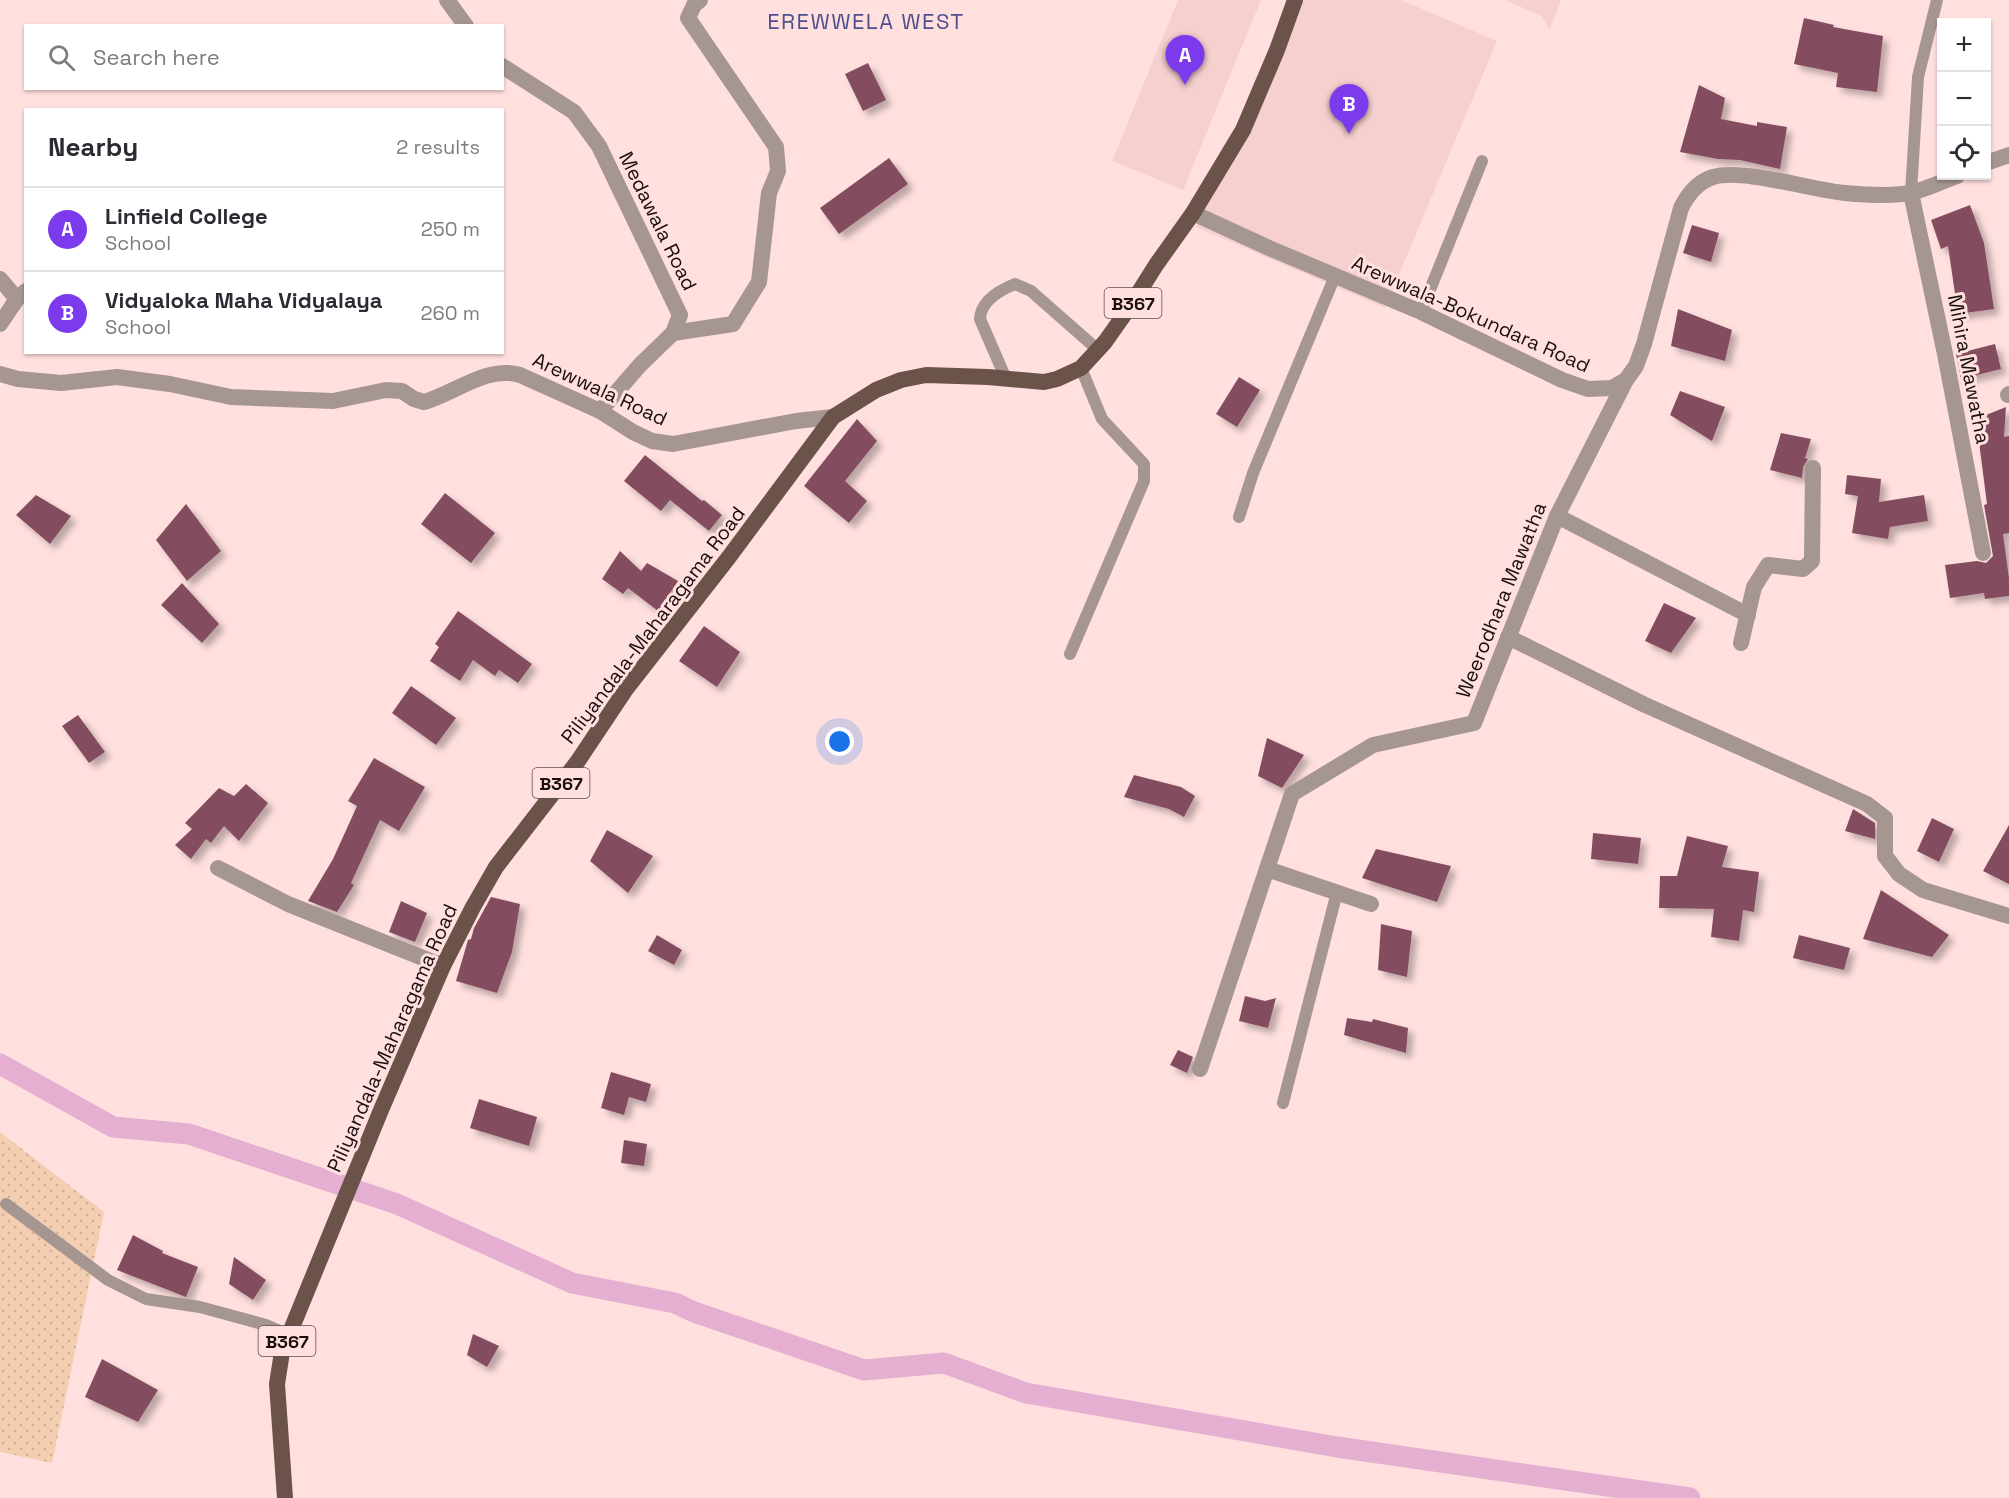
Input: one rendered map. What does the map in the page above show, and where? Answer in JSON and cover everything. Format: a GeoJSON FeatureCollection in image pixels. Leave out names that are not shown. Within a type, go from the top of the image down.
{"type":"FeatureCollection","features":[{"type":"Feature","properties":{"kind":"main road","name":"Piliyandala-Maharagama Road"},"geometry":{"type":"LineString","coordinates":[[285,1498],[278,1384],[282,1352],[443,966],[496,867],[578,761],[626,689],[729,558],[832,417],[876,390],[901,380],[926,375],[1044,382],[1081,368],[1098,350],[1193,213],[1243,130],[1277,50],[1295,0]]}},
{"type":"Feature","properties":{"kind":"street"},"geometry":{"type":"LineString","coordinates":[[447,0],[465,24]]}},
{"type":"Feature","properties":{"kind":"street"},"geometry":{"type":"LineString","coordinates":[[600,411],[673,333],[733,324],[759,282],[769,194],[778,171],[776,147],[688,18],[699,0]]}},
{"type":"Feature","properties":{"kind":"street","name":"Medawala Road"},"geometry":{"type":"LineString","coordinates":[[504,67],[574,112],[599,146],[680,315],[673,333]]}},
{"type":"Feature","properties":{"kind":"street"},"geometry":{"type":"LineString","coordinates":[[1991,161],[2009,155]]}},
{"type":"Feature","properties":{"kind":"street"},"geometry":{"type":"LineString","coordinates":[[1626,380],[1636,366],[1644,344],[1681,208],[1688,194],[1699,184],[1714,177],[1734,176],[1845,193],[1911,193],[1946,180]]}},
{"type":"Feature","properties":{"kind":"street","name":"Mihira Mawatha"},"geometry":{"type":"LineString","coordinates":[[1911,193],[1945,354],[1983,554]]}},
{"type":"Feature","properties":{"kind":"street","name":"Arewwala-Bokundara Road"},"geometry":{"type":"LineString","coordinates":[[1193,213],[1421,312],[1562,380],[1588,389],[1612,388],[1626,380]]}},
{"type":"Feature","properties":{"kind":"street"},"geometry":{"type":"LineString","coordinates":[[0,279],[21,295],[0,324]]}},
{"type":"Feature","properties":{"kind":"street","name":"Arewwala Road"},"geometry":{"type":"LineString","coordinates":[[0,374],[18,379],[61,383],[117,377],[170,384],[231,397],[333,401],[386,390],[402,391],[424,402],[492,374],[508,371],[600,411],[652,441],[673,444],[832,417]]}},
{"type":"Feature","properties":{"kind":"street","name":"Weerodhara Mawatha"},"geometry":{"type":"LineString","coordinates":[[1200,1069],[1292,794],[1373,745],[1474,723],[1557,516],[1626,380]]}},
{"type":"Feature","properties":{"kind":"street"},"geometry":{"type":"LineString","coordinates":[[1742,643],[1754,587],[1768,566],[1803,569],[1812,561],[1813,468]]}},
{"type":"Feature","properties":{"kind":"street"},"geometry":{"type":"LineString","coordinates":[[1557,516],[1748,615]]}},
{"type":"Feature","properties":{"kind":"street"},"geometry":{"type":"LineString","coordinates":[[1508,637],[1643,704],[1867,804],[1885,818],[1885,856],[1899,874],[1923,890],[2009,916]]}},
{"type":"Feature","properties":{"kind":"street"},"geometry":{"type":"LineString","coordinates":[[218,868],[288,904],[443,966]]}},
{"type":"Feature","properties":{"kind":"street"},"geometry":{"type":"LineString","coordinates":[[1267,869],[1371,903]]}},
{"type":"Feature","properties":{"kind":"lane"},"geometry":{"type":"LineString","coordinates":[[1911,193],[1918,77],[1937,0]]}},
{"type":"Feature","properties":{"kind":"lane"},"geometry":{"type":"LineString","coordinates":[[1421,312],[1482,161]]}},
{"type":"Feature","properties":{"kind":"lane"},"geometry":{"type":"LineString","coordinates":[[1239,517],[1253,473],[1335,276]]}},
{"type":"Feature","properties":{"kind":"lane"},"geometry":{"type":"LineString","coordinates":[[1006,379],[980,319],[984,305],[1003,289],[1015,284],[1031,291],[1098,350]]}},
{"type":"Feature","properties":{"kind":"lane"},"geometry":{"type":"LineString","coordinates":[[1070,654],[1144,481],[1144,464],[1102,419],[1081,368]]}},
{"type":"Feature","properties":{"kind":"lane"},"geometry":{"type":"LineString","coordinates":[[1283,1103],[1337,892]]}},
{"type":"Feature","properties":{"kind":"lane"},"geometry":{"type":"LineString","coordinates":[[6,1204],[108,1280],[146,1299],[200,1307],[266,1325],[289,1335]]}},
{"type":"Feature","properties":{"kind":"shaded area"},"geometry":{"type":"Polygon","coordinates":[[[1178,0],[1261,0],[1183,190],[1112,161],[1178,0]]]}},
{"type":"Feature","properties":{"kind":"shaded area"},"geometry":{"type":"Polygon","coordinates":[[[1301,0],[1401,0],[1497,41],[1385,308],[1196,227],[1301,0]]]}},
{"type":"Feature","properties":{"kind":"shaded area"},"geometry":{"type":"Polygon","coordinates":[[[1505,0],[1561,0],[1550,29],[1541,16],[1505,0]]]}},
{"type":"Feature","properties":{"kind":"shaded area"},"geometry":{"type":"Polygon","coordinates":[[[0,1132],[104,1212],[52,1463],[0,1452],[0,1132]]]}},
{"type":"Feature","properties":{"kind":"building"},"geometry":{"type":"Polygon","coordinates":[[[1804,18],[1834,25],[1833,27],[1883,36],[1877,92],[1836,87],[1838,73],[1794,64],[1804,18]]]}},
{"type":"Feature","properties":{"kind":"building"},"geometry":{"type":"Polygon","coordinates":[[[868,63],[886,100],[863,111],[845,74],[868,63]]]}},
{"type":"Feature","properties":{"kind":"building"},"geometry":{"type":"Polygon","coordinates":[[[1699,85],[1725,98],[1721,119],[1757,126],[1757,122],[1787,127],[1780,169],[1740,160],[1718,159],[1680,152],[1699,85]]]}},
{"type":"Feature","properties":{"kind":"building"},"geometry":{"type":"Polygon","coordinates":[[[889,158],[908,184],[839,234],[820,208],[889,158]]]}},
{"type":"Feature","properties":{"kind":"building"},"geometry":{"type":"Polygon","coordinates":[[[1970,205],[1984,243],[1994,309],[1958,314],[1948,246],[1941,249],[1931,220],[1970,205]]]}},
{"type":"Feature","properties":{"kind":"building"},"geometry":{"type":"Polygon","coordinates":[[[1692,225],[1719,233],[1711,262],[1683,253],[1692,225]]]}},
{"type":"Feature","properties":{"kind":"building"},"geometry":{"type":"Polygon","coordinates":[[[1678,309],[1732,330],[1725,361],[1671,346],[1678,309]]]}},
{"type":"Feature","properties":{"kind":"building"},"geometry":{"type":"Polygon","coordinates":[[[1995,344],[2001,369],[1961,379],[1956,354],[1995,344]]]}},
{"type":"Feature","properties":{"kind":"building"},"geometry":{"type":"Polygon","coordinates":[[[1239,377],[1260,390],[1237,427],[1216,414],[1239,377]]]}},
{"type":"Feature","properties":{"kind":"building"},"geometry":{"type":"Polygon","coordinates":[[[1680,391],[1725,407],[1712,441],[1670,415],[1680,391]]]}},
{"type":"Feature","properties":{"kind":"building"},"geometry":{"type":"Polygon","coordinates":[[[2006,407],[2004,437],[2009,436],[2009,533],[2003,534],[2009,596],[1985,599],[1984,593],[1950,598],[1945,565],[1977,561],[1986,563],[1993,556],[1984,505],[1987,504],[1976,419],[2006,407]]]}},
{"type":"Feature","properties":{"kind":"building"},"geometry":{"type":"Polygon","coordinates":[[[857,419],[877,441],[845,481],[867,501],[849,523],[804,486],[857,419]]]}},
{"type":"Feature","properties":{"kind":"building"},"geometry":{"type":"Polygon","coordinates":[[[1781,433],[1811,439],[1802,478],[1770,470],[1781,433]]]}},
{"type":"Feature","properties":{"kind":"building"},"geometry":{"type":"Polygon","coordinates":[[[645,455],[722,515],[709,531],[670,500],[661,511],[624,481],[645,455]]]}},
{"type":"Feature","properties":{"kind":"building"},"geometry":{"type":"Polygon","coordinates":[[[1847,475],[1881,479],[1879,502],[1924,495],[1928,521],[1890,527],[1888,539],[1852,533],[1858,496],[1845,494],[1847,475]]]}},
{"type":"Feature","properties":{"kind":"building"},"geometry":{"type":"Polygon","coordinates":[[[445,493],[495,533],[471,563],[421,524],[445,493]]]}},
{"type":"Feature","properties":{"kind":"building"},"geometry":{"type":"Polygon","coordinates":[[[36,495],[71,516],[50,544],[16,515],[36,495]]]}},
{"type":"Feature","properties":{"kind":"building"},"geometry":{"type":"Polygon","coordinates":[[[186,504],[221,551],[187,581],[156,540],[186,504]]]}},
{"type":"Feature","properties":{"kind":"building"},"geometry":{"type":"Polygon","coordinates":[[[620,551],[641,571],[647,563],[678,581],[658,611],[628,588],[623,594],[602,579],[620,551]]]}},
{"type":"Feature","properties":{"kind":"building"},"geometry":{"type":"Polygon","coordinates":[[[182,583],[219,624],[202,643],[161,605],[182,583]]]}},
{"type":"Feature","properties":{"kind":"building"},"geometry":{"type":"Polygon","coordinates":[[[1664,603],[1696,618],[1671,653],[1645,641],[1664,603]]]}},
{"type":"Feature","properties":{"kind":"building"},"geometry":{"type":"Polygon","coordinates":[[[458,611],[532,664],[518,683],[499,670],[495,676],[473,660],[460,681],[430,661],[439,647],[435,644],[458,611]]]}},
{"type":"Feature","properties":{"kind":"building"},"geometry":{"type":"Polygon","coordinates":[[[704,626],[740,652],[717,687],[679,661],[704,626]]]}},
{"type":"Feature","properties":{"kind":"building"},"geometry":{"type":"Polygon","coordinates":[[[411,686],[456,718],[436,745],[392,713],[411,686]]]}},
{"type":"Feature","properties":{"kind":"building"},"geometry":{"type":"Polygon","coordinates":[[[78,715],[105,752],[89,763],[62,726],[78,715]]]}},
{"type":"Feature","properties":{"kind":"building"},"geometry":{"type":"Polygon","coordinates":[[[1267,738],[1304,755],[1282,788],[1258,776],[1267,738]]]}},
{"type":"Feature","properties":{"kind":"building"},"geometry":{"type":"Polygon","coordinates":[[[374,758],[425,787],[399,831],[380,820],[351,883],[354,885],[337,912],[308,901],[333,859],[357,806],[348,801],[374,758]]]}},
{"type":"Feature","properties":{"kind":"building"},"geometry":{"type":"Polygon","coordinates":[[[1134,775],[1181,787],[1195,796],[1184,817],[1169,809],[1124,797],[1134,775]]]}},
{"type":"Feature","properties":{"kind":"building"},"geometry":{"type":"Polygon","coordinates":[[[246,784],[268,803],[239,841],[224,826],[211,843],[206,839],[191,859],[175,845],[192,829],[185,823],[219,788],[234,796],[246,784]]]}},
{"type":"Feature","properties":{"kind":"building"},"geometry":{"type":"Polygon","coordinates":[[[1853,809],[1875,823],[1875,839],[1845,831],[1853,809]]]}},
{"type":"Feature","properties":{"kind":"building"},"geometry":{"type":"Polygon","coordinates":[[[1932,818],[1954,829],[1939,862],[1917,851],[1932,818]]]}},
{"type":"Feature","properties":{"kind":"building"},"geometry":{"type":"Polygon","coordinates":[[[2009,825],[2009,884],[1983,871],[2009,825]]]}},
{"type":"Feature","properties":{"kind":"building"},"geometry":{"type":"Polygon","coordinates":[[[607,830],[653,856],[628,893],[590,861],[607,830]]]}},
{"type":"Feature","properties":{"kind":"building"},"geometry":{"type":"Polygon","coordinates":[[[1593,833],[1641,838],[1638,864],[1591,859],[1593,833]]]}},
{"type":"Feature","properties":{"kind":"building"},"geometry":{"type":"Polygon","coordinates":[[[1687,836],[1728,846],[1722,867],[1759,872],[1754,912],[1743,910],[1739,941],[1711,937],[1714,909],[1659,908],[1660,876],[1677,876],[1687,836]]]}},
{"type":"Feature","properties":{"kind":"building"},"geometry":{"type":"Polygon","coordinates":[[[1376,849],[1451,866],[1437,902],[1362,878],[1376,849]]]}},
{"type":"Feature","properties":{"kind":"building"},"geometry":{"type":"Polygon","coordinates":[[[1881,890],[1949,935],[1932,957],[1863,939],[1881,890]]]}},
{"type":"Feature","properties":{"kind":"building"},"geometry":{"type":"Polygon","coordinates":[[[491,897],[520,904],[512,952],[497,993],[456,981],[468,940],[471,939],[474,928],[491,897]]]}},
{"type":"Feature","properties":{"kind":"building"},"geometry":{"type":"Polygon","coordinates":[[[401,901],[427,913],[415,942],[389,932],[401,901]]]}},
{"type":"Feature","properties":{"kind":"building"},"geometry":{"type":"Polygon","coordinates":[[[1381,924],[1412,931],[1407,977],[1378,970],[1381,924]]]}},
{"type":"Feature","properties":{"kind":"building"},"geometry":{"type":"Polygon","coordinates":[[[657,935],[682,950],[674,965],[648,951],[657,935]]]}},
{"type":"Feature","properties":{"kind":"building"},"geometry":{"type":"Polygon","coordinates":[[[1799,935],[1850,948],[1844,970],[1793,958],[1799,935]]]}},
{"type":"Feature","properties":{"kind":"building"},"geometry":{"type":"Polygon","coordinates":[[[1245,996],[1265,1001],[1276,998],[1268,1028],[1239,1021],[1245,996]]]}},
{"type":"Feature","properties":{"kind":"building"},"geometry":{"type":"Polygon","coordinates":[[[1347,1018],[1372,1022],[1373,1019],[1408,1028],[1406,1053],[1344,1035],[1347,1018]]]}},
{"type":"Feature","properties":{"kind":"building"},"geometry":{"type":"Polygon","coordinates":[[[1178,1050],[1193,1057],[1187,1073],[1170,1065],[1178,1050]]]}},
{"type":"Feature","properties":{"kind":"building"},"geometry":{"type":"Polygon","coordinates":[[[611,1072],[651,1084],[646,1102],[629,1097],[624,1115],[601,1108],[611,1072]]]}},
{"type":"Feature","properties":{"kind":"building"},"geometry":{"type":"Polygon","coordinates":[[[479,1099],[537,1117],[529,1146],[470,1128],[479,1099]]]}},
{"type":"Feature","properties":{"kind":"building"},"geometry":{"type":"Polygon","coordinates":[[[624,1140],[647,1144],[644,1166],[621,1163],[624,1140]]]}},
{"type":"Feature","properties":{"kind":"building"},"geometry":{"type":"Polygon","coordinates":[[[133,1235],[163,1251],[162,1253],[198,1267],[186,1297],[117,1270],[133,1235]]]}},
{"type":"Feature","properties":{"kind":"building"},"geometry":{"type":"Polygon","coordinates":[[[234,1257],[266,1280],[253,1300],[229,1284],[234,1257]]]}},
{"type":"Feature","properties":{"kind":"building"},"geometry":{"type":"Polygon","coordinates":[[[473,1334],[499,1346],[487,1367],[467,1355],[473,1334]]]}},
{"type":"Feature","properties":{"kind":"building"},"geometry":{"type":"Polygon","coordinates":[[[102,1359],[158,1390],[138,1422],[85,1397],[102,1359]]]}},
{"type":"Feature","properties":{"kind":"waterway"},"geometry":{"type":"LineString","coordinates":[[0,1064],[113,1127],[189,1134],[397,1204],[572,1283],[675,1303],[694,1312],[864,1370],[944,1363],[1026,1393],[1337,1447],[1690,1498]]}},
{"type":"Feature","properties":{"kind":"place","name":"Linfield College"},"geometry":{"type":"Point","coordinates":[1185,85]}},
{"type":"Feature","properties":{"kind":"place","name":"Vidyaloka Maha Vidyalaya"},"geometry":{"type":"Point","coordinates":[1349,134]}},
{"type":"Feature","properties":{"kind":"district","name":"EREWWELA WEST"},"geometry":{"type":"Point","coordinates":[866,21]}}]}
